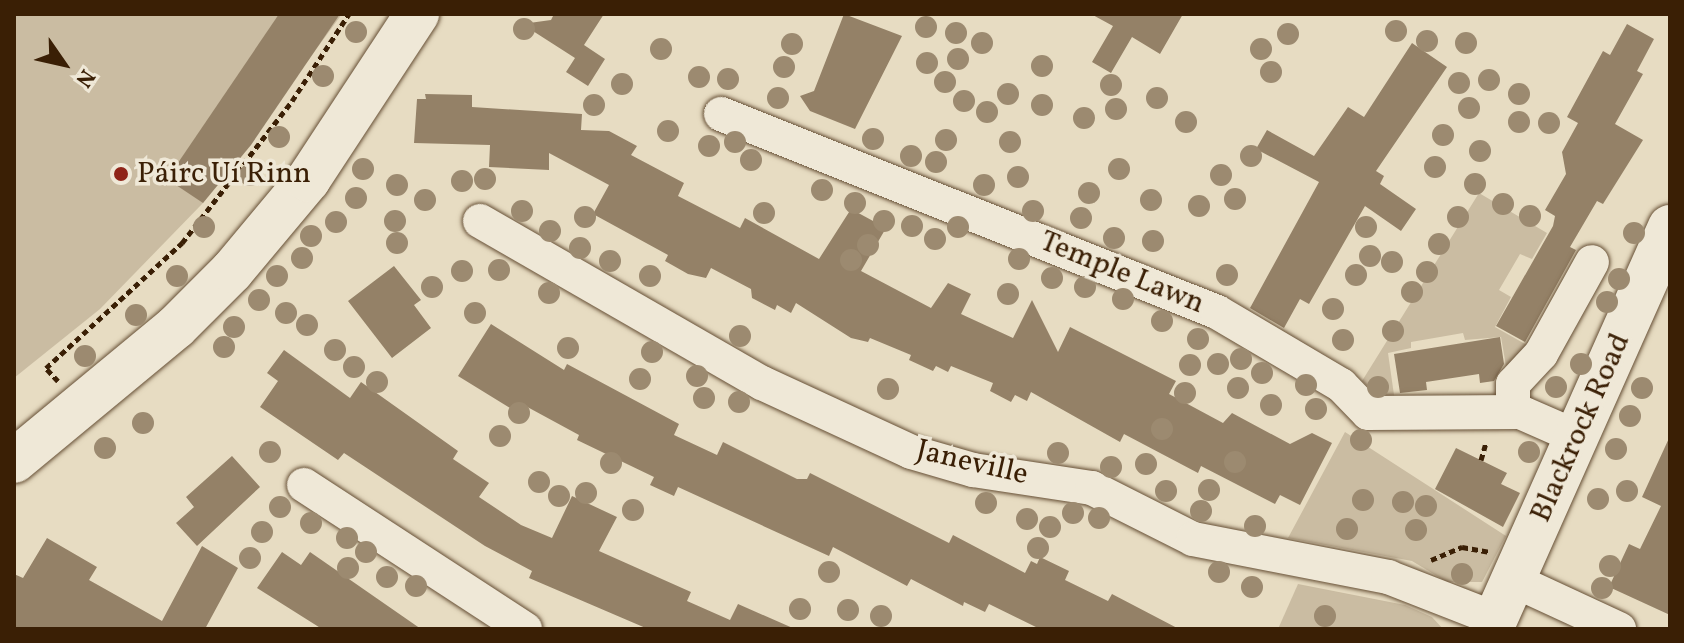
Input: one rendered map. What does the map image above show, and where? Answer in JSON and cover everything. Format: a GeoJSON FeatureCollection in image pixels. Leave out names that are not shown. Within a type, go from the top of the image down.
{"type":"FeatureCollection","features":[{"type":"Feature","properties":{"kind":"main road"},"geometry":{"type":"LineString","coordinates":[[14,461],[83,408],[182,322],[282,213],[356,112],[417,14]]}},
{"type":"Feature","properties":{"kind":"main road","name":"Blackrock Road"},"geometry":{"type":"LineString","coordinates":[[1494,624],[1670,227]]}},
{"type":"Feature","properties":{"kind":"street","name":"Temple Lawn"},"geometry":{"type":"LineString","coordinates":[[721,114],[1217,312],[1341,385],[1368,413],[1513,412],[1577,437]]}},
{"type":"Feature","properties":{"kind":"street","name":"Janeville"},"geometry":{"type":"LineString","coordinates":[[480,221],[762,383],[911,452],[973,470],[1092,488],[1193,539],[1388,577],[1494,624]]}},
{"type":"Feature","properties":{"kind":"street"},"geometry":{"type":"LineString","coordinates":[[1513,412],[1513,384],[1541,354],[1592,262]]}},
{"type":"Feature","properties":{"kind":"street"},"geometry":{"type":"LineString","coordinates":[[304,485],[525,629]]}},
{"type":"Feature","properties":{"kind":"street"},"geometry":{"type":"LineString","coordinates":[[1513,580],[1619,629]]}},
{"type":"Feature","properties":{"kind":"path"},"geometry":{"type":"LineString","coordinates":[[83,408],[46,368],[182,243],[292,101],[349,14]]}},
{"type":"Feature","properties":{"kind":"shaded area","name":"Páirc Uí Rinn"},"geometry":{"type":"Polygon","coordinates":[[[14,14],[342,14],[203,203],[100,309],[14,378],[14,14]]]}},
{"type":"Feature","properties":{"kind":"shaded area"},"geometry":{"type":"Polygon","coordinates":[[[1479,193],[1547,233],[1532,259],[1520,254],[1499,290],[1511,297],[1495,327],[1532,348],[1506,366],[1501,337],[1465,340],[1463,333],[1411,342],[1411,348],[1388,353],[1395,402],[1382,399],[1362,381],[1479,193]]]}},
{"type":"Feature","properties":{"kind":"shaded area"},"geometry":{"type":"Polygon","coordinates":[[[1345,432],[1506,536],[1482,582],[1447,582],[1412,561],[1288,538],[1345,432]]]}},
{"type":"Feature","properties":{"kind":"shaded area"},"geometry":{"type":"Polygon","coordinates":[[[1298,584],[1405,605],[1432,617],[1443,629],[1278,629],[1298,584]]]}},
{"type":"Feature","properties":{"kind":"building"},"geometry":{"type":"Polygon","coordinates":[[[279,14],[340,14],[251,145],[203,203],[167,179],[279,14]]]}},
{"type":"Feature","properties":{"kind":"building"},"geometry":{"type":"Polygon","coordinates":[[[554,14],[604,14],[584,45],[605,59],[588,86],[566,72],[575,58],[522,24],[551,20],[554,14]]]}},
{"type":"Feature","properties":{"kind":"building"},"geometry":{"type":"Polygon","coordinates":[[[844,14],[902,36],[855,129],[810,111],[800,96],[814,91],[844,14]]]}},
{"type":"Feature","properties":{"kind":"building"},"geometry":{"type":"Polygon","coordinates":[[[1091,14],[1183,14],[1160,54],[1132,37],[1111,73],[1092,62],[1113,26],[1091,14]]]}},
{"type":"Feature","properties":{"kind":"building"},"geometry":{"type":"Polygon","coordinates":[[[1627,24],[1654,39],[1637,71],[1643,74],[1615,124],[1643,140],[1603,204],[1597,201],[1570,247],[1576,250],[1525,342],[1496,326],[1553,226],[1555,216],[1545,210],[1566,174],[1562,152],[1578,123],[1567,117],[1603,51],[1610,55],[1627,24]]]}},
{"type":"Feature","properties":{"kind":"building"},"geometry":{"type":"Polygon","coordinates":[[[1412,43],[1447,67],[1376,171],[1384,176],[1380,184],[1416,209],[1401,231],[1365,206],[1309,304],[1300,299],[1284,328],[1250,308],[1319,182],[1256,149],[1267,130],[1314,156],[1348,107],[1364,117],[1412,43]]]}},
{"type":"Feature","properties":{"kind":"building"},"geometry":{"type":"Polygon","coordinates":[[[425,94],[472,95],[472,107],[582,114],[581,130],[609,131],[637,146],[631,155],[684,183],[678,196],[740,228],[745,218],[819,259],[851,209],[886,228],[861,271],[931,308],[948,283],[971,294],[961,314],[1013,338],[1032,300],[1058,352],[1070,327],[1176,381],[1169,394],[1223,423],[1232,413],[1290,444],[1312,433],[1332,443],[1300,505],[1280,495],[1275,504],[1201,466],[1198,473],[1124,434],[1120,442],[1031,392],[1027,401],[1015,395],[1011,402],[990,391],[993,383],[951,366],[948,372],[936,366],[933,371],[909,360],[911,355],[870,338],[868,342],[851,338],[796,303],[791,313],[777,305],[775,310],[752,298],[751,289],[711,268],[706,278],[688,274],[665,261],[668,255],[593,214],[609,185],[549,153],[549,170],[489,167],[490,145],[414,143],[417,99],[426,99],[425,94]]]}},
{"type":"Feature","properties":{"kind":"building"},"geometry":{"type":"Polygon","coordinates":[[[394,266],[421,300],[414,305],[431,328],[392,358],[348,301],[394,266]]]}},
{"type":"Feature","properties":{"kind":"building"},"geometry":{"type":"Polygon","coordinates":[[[491,324],[564,370],[567,364],[679,424],[674,435],[717,455],[723,442],[797,479],[807,479],[810,473],[949,543],[953,535],[1025,573],[1031,561],[1037,564],[1040,557],[1069,571],[1065,580],[1108,601],[1112,594],[1179,629],[1040,629],[989,604],[985,612],[964,602],[963,606],[911,579],[907,586],[833,547],[829,556],[678,487],[674,496],[650,485],[654,477],[577,440],[579,435],[520,403],[515,411],[458,376],[491,324]]]}},
{"type":"Feature","properties":{"kind":"building"},"geometry":{"type":"Polygon","coordinates":[[[1500,337],[1504,364],[1494,381],[1480,383],[1479,374],[1426,382],[1427,390],[1400,393],[1394,354],[1500,337]]]}},
{"type":"Feature","properties":{"kind":"building"},"geometry":{"type":"Polygon","coordinates":[[[284,350],[350,398],[361,382],[458,451],[453,459],[489,483],[479,497],[521,525],[552,538],[572,496],[617,517],[599,551],[691,592],[687,601],[730,620],[738,604],[795,629],[648,629],[529,578],[532,571],[485,546],[344,453],[338,460],[260,407],[278,381],[267,373],[284,350]]]}},
{"type":"Feature","properties":{"kind":"building"},"geometry":{"type":"Polygon","coordinates":[[[1670,436],[1670,615],[1609,587],[1629,544],[1640,549],[1661,506],[1642,497],[1670,436]]]}},
{"type":"Feature","properties":{"kind":"building"},"geometry":{"type":"Polygon","coordinates":[[[1456,448],[1507,473],[1501,484],[1520,493],[1503,527],[1435,489],[1456,448]]]}},
{"type":"Feature","properties":{"kind":"building"},"geometry":{"type":"Polygon","coordinates":[[[232,456],[260,487],[197,546],[176,523],[194,507],[186,497],[232,456]]]}},
{"type":"Feature","properties":{"kind":"building"},"geometry":{"type":"Polygon","coordinates":[[[47,538],[97,567],[89,580],[162,621],[202,546],[238,568],[205,629],[14,629],[14,574],[23,578],[47,538]]]}},
{"type":"Feature","properties":{"kind":"building"},"geometry":{"type":"Polygon","coordinates":[[[282,552],[301,565],[310,552],[421,629],[322,629],[257,588],[282,552]]]}},
{"type":"Feature","properties":{"kind":"place","name":"Páirc Uí Rinn"},"geometry":{"type":"Point","coordinates":[121,174]}}]}
